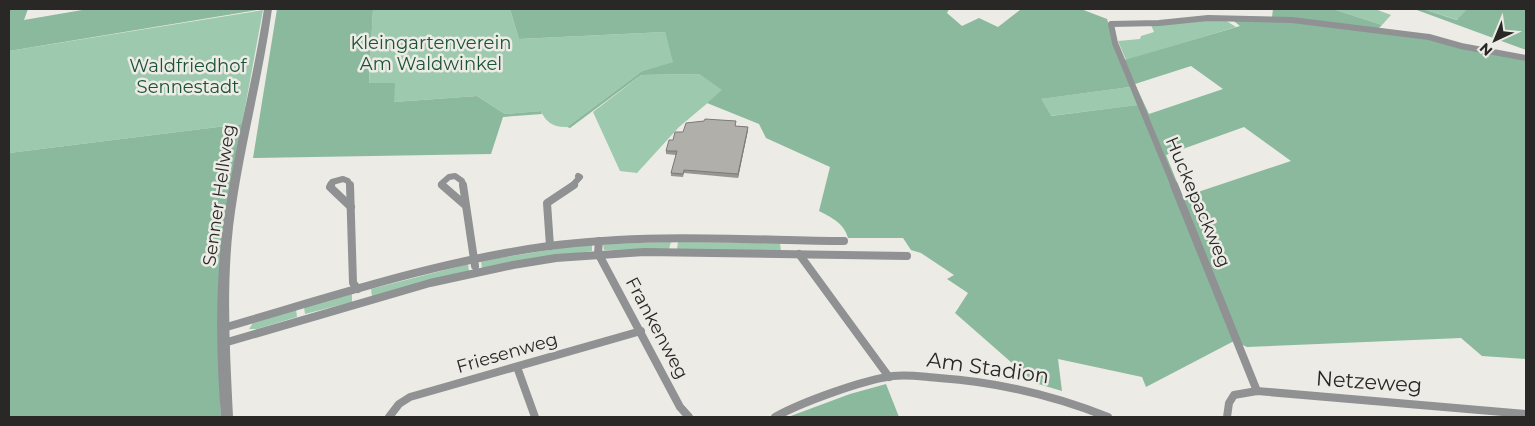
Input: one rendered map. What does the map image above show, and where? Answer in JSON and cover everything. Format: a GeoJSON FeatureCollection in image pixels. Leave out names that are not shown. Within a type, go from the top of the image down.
{"type":"FeatureCollection","features":[{"type":"Feature","properties":{"kind":"street","name":"Senner Hellweg"},"geometry":{"type":"LineString","coordinates":[[227,417],[223,328],[228,226],[268,9]]}},
{"type":"Feature","properties":{"kind":"street","name":"Huckepackweg"},"geometry":{"type":"LineString","coordinates":[[1257,391],[1236,333],[1116,43],[1111,24],[1159,23],[1208,18],[1267,21],[1292,20],[1429,37],[1461,46],[1526,58]]}},
{"type":"Feature","properties":{"kind":"street"},"geometry":{"type":"LineString","coordinates":[[550,246],[547,202],[576,183],[580,177],[578,176]]}},
{"type":"Feature","properties":{"kind":"street"},"geometry":{"type":"LineString","coordinates":[[465,205],[476,273]]}},
{"type":"Feature","properties":{"kind":"street"},"geometry":{"type":"LineString","coordinates":[[351,207],[353,283],[358,289],[359,302]]}},
{"type":"Feature","properties":{"kind":"street"},"geometry":{"type":"LineString","coordinates":[[223,328],[358,289],[474,261],[550,246],[637,238],[844,241]]}},
{"type":"Feature","properties":{"kind":"street"},"geometry":{"type":"LineString","coordinates":[[598,253],[599,241]]}},
{"type":"Feature","properties":{"kind":"street"},"geometry":{"type":"LineString","coordinates":[[798,241],[799,254],[889,377]]}},
{"type":"Feature","properties":{"kind":"street"},"geometry":{"type":"LineString","coordinates":[[224,343],[359,302],[476,273],[556,258],[598,253],[673,252],[906,256]]}},
{"type":"Feature","properties":{"kind":"street","name":"Frankenweg"},"geometry":{"type":"LineString","coordinates":[[598,253],[680,407],[690,417]]}},
{"type":"Feature","properties":{"kind":"street","name":"Friesenweg"},"geometry":{"type":"LineString","coordinates":[[389,417],[398,404],[410,397],[641,332]]}},
{"type":"Feature","properties":{"kind":"street"},"geometry":{"type":"LineString","coordinates":[[517,367],[534,417]]}},
{"type":"Feature","properties":{"kind":"street","name":"Am Stadion"},"geometry":{"type":"LineString","coordinates":[[775,417],[794,408],[889,377],[946,378],[1020,388],[1064,399],[1108,417]]}},
{"type":"Feature","properties":{"kind":"street","name":"Netzeweg"},"geometry":{"type":"LineString","coordinates":[[1227,417],[1227,404],[1232,396],[1241,391],[1524,415]]}},
{"type":"Feature","properties":{"kind":"green space"},"geometry":{"type":"Polygon","coordinates":[[[9,9],[28,9],[24,20],[88,9],[263,9],[9,51],[9,9]]]}},
{"type":"Feature","properties":{"kind":"green space"},"geometry":{"type":"Polygon","coordinates":[[[277,9],[373,9],[369,83],[395,83],[394,102],[477,96],[505,114],[541,111],[542,114],[503,117],[491,154],[253,158],[277,9]]]}},
{"type":"Feature","properties":{"kind":"green space","name":"Kleingartenverein Am Waldwinkel"},"geometry":{"type":"Polygon","coordinates":[[[373,9],[510,9],[519,39],[665,32],[674,62],[642,71],[567,127],[551,124],[541,111],[505,114],[477,96],[394,102],[369,84],[373,9]]]}},
{"type":"Feature","properties":{"kind":"green space"},"geometry":{"type":"Polygon","coordinates":[[[510,9],[949,9],[947,13],[962,26],[979,18],[998,27],[1020,10],[1017,9],[1081,9],[1107,19],[1121,61],[1240,26],[1229,17],[1272,17],[1273,9],[1333,9],[1382,25],[1379,28],[1526,57],[1526,359],[1482,356],[1461,338],[1247,347],[1234,341],[1146,387],[1142,377],[1058,359],[1062,391],[1035,383],[955,313],[968,293],[947,279],[954,275],[921,253],[911,250],[903,238],[848,238],[844,228],[819,211],[830,167],[766,138],[759,124],[707,103],[722,90],[699,74],[641,75],[570,128],[567,127],[642,71],[673,62],[665,32],[519,39],[510,9]],[[1191,66],[1135,84],[1149,114],[1223,89],[1191,66]],[[1130,87],[1041,99],[1051,116],[1137,105],[1130,87]],[[1244,127],[1166,155],[1183,197],[1291,161],[1244,127]]]}},
{"type":"Feature","properties":{"kind":"green space"},"geometry":{"type":"Polygon","coordinates":[[[1333,9],[1375,9],[1391,15],[1382,25],[1333,9]]]}},
{"type":"Feature","properties":{"kind":"green space"},"geometry":{"type":"Polygon","coordinates":[[[1414,9],[1423,9],[1457,20],[1467,9],[1526,9],[1526,50],[1414,9]]]}},
{"type":"Feature","properties":{"kind":"green space"},"geometry":{"type":"Polygon","coordinates":[[[1423,9],[1467,9],[1458,20],[1423,9]]]}},
{"type":"Feature","properties":{"kind":"green space","name":"Waldfriedhof Sennestadt"},"geometry":{"type":"Polygon","coordinates":[[[263,10],[242,124],[9,153],[9,51],[263,10]]]}},
{"type":"Feature","properties":{"kind":"green space"},"geometry":{"type":"Polygon","coordinates":[[[1208,19],[1225,20],[1236,27],[1126,60],[1118,41],[1140,39],[1141,36],[1154,32],[1151,25],[1208,19]]]}},
{"type":"Feature","properties":{"kind":"green space"},"geometry":{"type":"Polygon","coordinates":[[[699,74],[723,90],[679,127],[637,173],[620,171],[593,112],[641,75],[699,74]]]}},
{"type":"Feature","properties":{"kind":"green space"},"geometry":{"type":"Polygon","coordinates":[[[1130,87],[1138,105],[1050,116],[1040,99],[1130,87]]]}},
{"type":"Feature","properties":{"kind":"green space"},"geometry":{"type":"Polygon","coordinates":[[[242,124],[225,217],[218,348],[221,417],[9,417],[9,153],[242,124]]]}},
{"type":"Feature","properties":{"kind":"green space"},"geometry":{"type":"Polygon","coordinates":[[[671,242],[669,249],[604,250],[603,244],[671,242]]]}},
{"type":"Feature","properties":{"kind":"green space"},"geometry":{"type":"Polygon","coordinates":[[[678,242],[780,243],[781,251],[677,249],[678,242]]]}},
{"type":"Feature","properties":{"kind":"green space"},"geometry":{"type":"Polygon","coordinates":[[[592,243],[592,251],[482,268],[481,261],[592,243]]]}},
{"type":"Feature","properties":{"kind":"green space"},"geometry":{"type":"Polygon","coordinates":[[[468,264],[469,271],[372,297],[371,289],[468,264]]]}},
{"type":"Feature","properties":{"kind":"green space"},"geometry":{"type":"Polygon","coordinates":[[[352,294],[352,302],[305,314],[304,307],[352,294]]]}},
{"type":"Feature","properties":{"kind":"green space"},"geometry":{"type":"Polygon","coordinates":[[[296,309],[297,317],[257,329],[249,329],[253,323],[296,309]]]}},
{"type":"Feature","properties":{"kind":"green space"},"geometry":{"type":"Polygon","coordinates":[[[886,384],[899,417],[788,417],[850,394],[886,384]]]}},
{"type":"Feature","properties":{"kind":"building"},"geometry":{"type":"Polygon","coordinates":[[[705,119],[736,121],[735,126],[748,127],[738,174],[684,170],[683,174],[671,173],[677,151],[666,151],[669,140],[673,140],[675,132],[683,132],[686,123],[704,121],[705,119]]]}}]}
